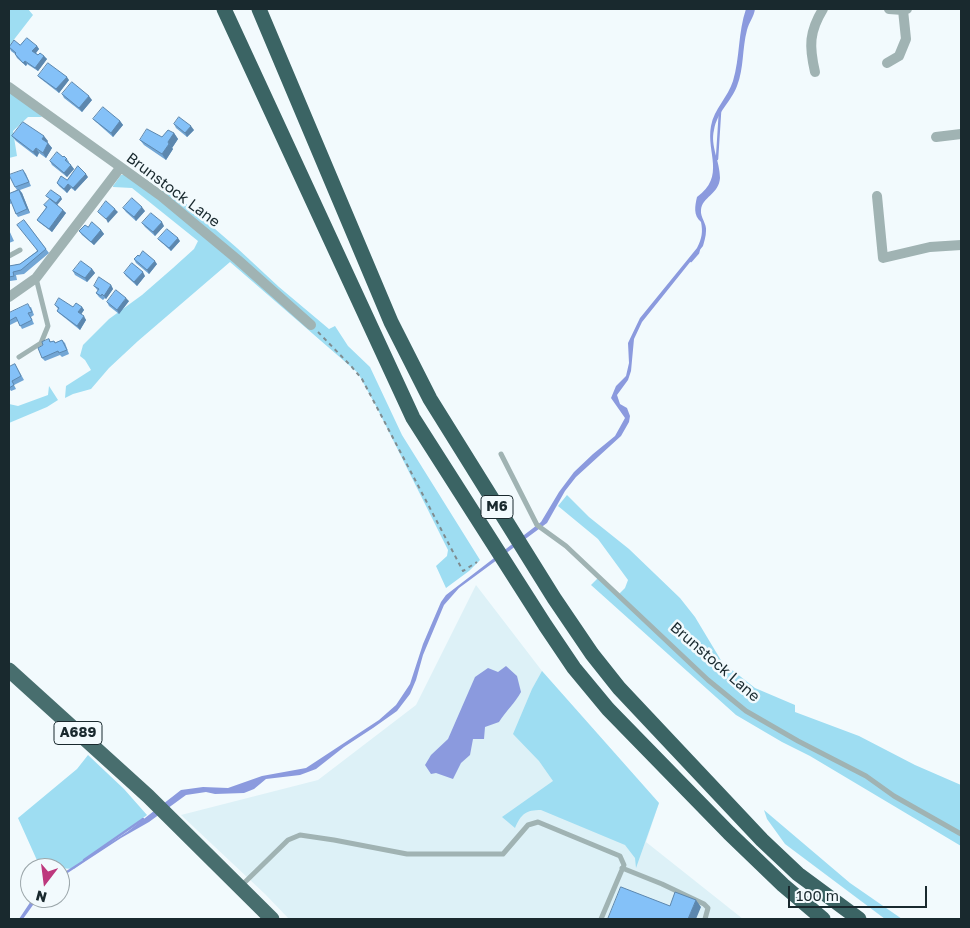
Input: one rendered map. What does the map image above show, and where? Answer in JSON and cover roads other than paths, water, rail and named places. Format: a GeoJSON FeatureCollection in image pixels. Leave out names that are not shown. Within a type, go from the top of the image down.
{"type":"FeatureCollection","features":[{"type":"Feature","properties":{"kind":"highway","name":"M6"},"geometry":{"type":"LineString","coordinates":[[224,9],[413,418],[545,625],[574,668],[608,709],[729,833],[783,885],[823,919]]}},
{"type":"Feature","properties":{"kind":"highway","name":"M6"},"geometry":{"type":"LineString","coordinates":[[259,9],[391,322],[412,364],[430,399],[554,598],[592,654],[619,688],[762,840],[798,874],[859,919]]}},
{"type":"Feature","properties":{"kind":"highway","name":"A689"},"geometry":{"type":"LineString","coordinates":[[9,670],[148,796],[272,919]]}},
{"type":"Feature","properties":{"kind":"street"},"geometry":{"type":"LineString","coordinates":[[815,72],[810,52],[813,25],[823,9]]}},
{"type":"Feature","properties":{"kind":"street"},"geometry":{"type":"LineString","coordinates":[[887,63],[899,56],[906,40],[905,10],[889,9]]}},
{"type":"Feature","properties":{"kind":"street","name":"Brunstock Lane"},"geometry":{"type":"LineString","coordinates":[[9,87],[161,196],[238,260],[311,325]]}},
{"type":"Feature","properties":{"kind":"street"},"geometry":{"type":"LineString","coordinates":[[936,137],[961,134]]}},
{"type":"Feature","properties":{"kind":"street"},"geometry":{"type":"LineString","coordinates":[[9,297],[36,278],[120,168]]}},
{"type":"Feature","properties":{"kind":"street"},"geometry":{"type":"LineString","coordinates":[[877,196],[883,258],[930,247],[961,246]]}},
{"type":"Feature","properties":{"kind":"lane"},"geometry":{"type":"LineString","coordinates":[[9,256],[20,250]]}},
{"type":"Feature","properties":{"kind":"lane"},"geometry":{"type":"LineString","coordinates":[[19,357],[41,344],[48,326],[36,278]]}},
{"type":"Feature","properties":{"kind":"lane","name":"Brunstock Lane"},"geometry":{"type":"LineString","coordinates":[[501,454],[537,525],[566,546],[708,680],[746,711],[798,741],[866,776],[894,796],[961,834]]}},
{"type":"Feature","properties":{"kind":"lane"},"geometry":{"type":"LineString","coordinates":[[240,887],[288,840],[300,835],[407,854],[503,854],[528,825],[538,822],[620,856],[624,865],[601,919]]}},
{"type":"Feature","properties":{"kind":"lane"},"geometry":{"type":"LineString","coordinates":[[622,868],[704,904],[708,908],[705,919]]}},
{"type":"Feature","properties":{"kind":"water"},"geometry":{"type":"Polygon","coordinates":[[[746,9],[755,9],[747,30],[739,79],[734,92],[718,118],[714,130],[713,142],[720,178],[717,188],[702,206],[701,213],[706,228],[703,246],[642,322],[634,339],[631,371],[628,380],[617,395],[620,404],[627,408],[630,416],[629,422],[621,436],[576,477],[565,491],[547,523],[459,588],[444,605],[423,655],[410,694],[397,711],[344,747],[316,769],[300,775],[266,779],[254,789],[244,793],[215,794],[206,792],[186,795],[149,822],[70,871],[70,869],[127,832],[181,790],[203,787],[228,788],[262,776],[306,768],[379,720],[396,705],[410,684],[423,644],[441,602],[446,595],[541,522],[559,492],[574,472],[615,436],[625,418],[611,398],[616,386],[626,376],[629,363],[628,343],[640,318],[697,248],[701,238],[701,222],[695,210],[696,200],[711,181],[713,164],[710,136],[711,126],[715,114],[733,81],[746,9]]]}},
{"type":"Feature","properties":{"kind":"water"},"geometry":{"type":"Polygon","coordinates":[[[506,666],[517,676],[521,692],[516,700],[499,722],[485,727],[484,739],[473,739],[470,755],[461,763],[453,779],[436,773],[431,774],[425,765],[431,755],[448,739],[475,677],[488,668],[498,672],[506,666]]]}},
{"type":"Feature","properties":{"kind":"water"},"geometry":{"type":"Polygon","coordinates":[[[26,908],[31,908],[23,919],[19,919],[26,908]]]}},
{"type":"Feature","properties":{"kind":"waterway"},"geometry":{"type":"LineString","coordinates":[[717,159],[720,112]]}},
{"type":"Feature","properties":{"kind":"waterway"},"geometry":{"type":"LineString","coordinates":[[691,261],[699,249]]}},
{"type":"Feature","properties":{"kind":"waterway"},"geometry":{"type":"LineString","coordinates":[[84,860],[143,819]]}}]}
